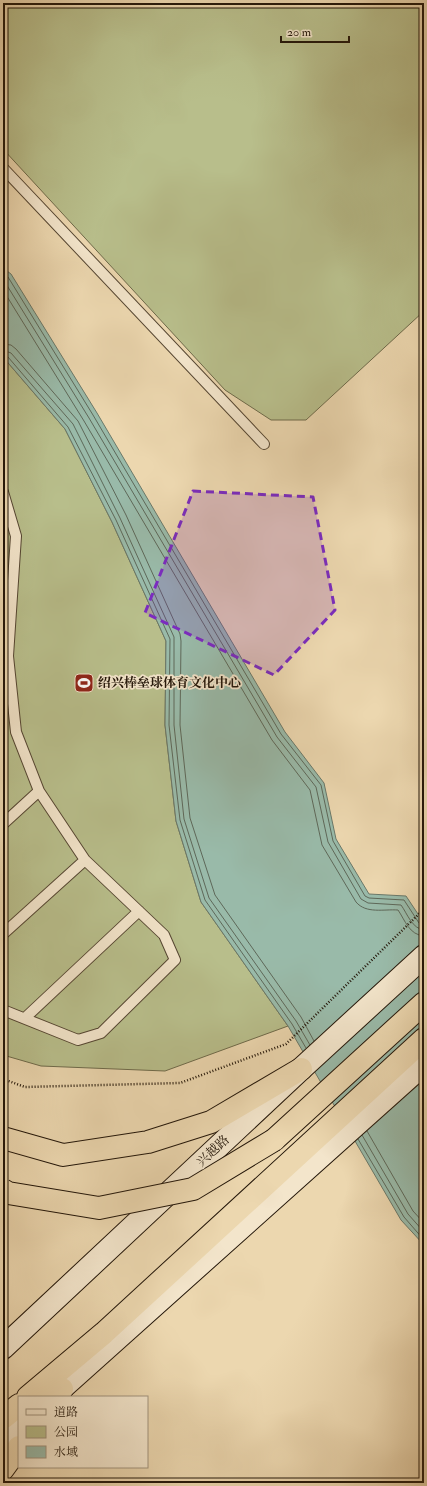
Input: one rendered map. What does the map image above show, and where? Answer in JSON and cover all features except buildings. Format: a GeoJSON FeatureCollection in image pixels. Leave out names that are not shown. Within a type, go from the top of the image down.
{"type":"FeatureCollection","features":[{"type":"Feature","properties":{"kind":"highway"},"geometry":{"type":"LineString","coordinates":[[3,1190],[8,1194],[100,1208],[193,1189],[274,1140],[424,1002]]}},
{"type":"Feature","properties":{"kind":"highway"},"geometry":{"type":"LineString","coordinates":[[29,1396],[104,1333],[424,1039]]}},
{"type":"Feature","properties":{"kind":"highway"},"geometry":{"type":"LineString","coordinates":[[3,1138],[63,1155],[148,1142],[210,1122],[300,1069]]}},
{"type":"Feature","properties":{"kind":"highway"},"geometry":{"type":"LineString","coordinates":[[3,1418],[18,1406]]}},
{"type":"Feature","properties":{"kind":"highway"},"geometry":{"type":"LineString","coordinates":[[3,1469],[18,1448]]}},
{"type":"Feature","properties":{"kind":"main road","name":"兴越路"},"geometry":{"type":"LineString","coordinates":[[3,1348],[300,1069],[424,956]]}},
{"type":"Feature","properties":{"kind":"main road"},"geometry":{"type":"LineString","coordinates":[[56,1394],[424,1064]]}},
{"type":"Feature","properties":{"kind":"main road"},"geometry":{"type":"LineString","coordinates":[[3,1435],[18,1423]]}},
{"type":"Feature","properties":{"kind":"lane"},"geometry":{"type":"LineString","coordinates":[[3,168],[264,444]]}},
{"type":"Feature","properties":{"kind":"lane"},"geometry":{"type":"LineString","coordinates":[[3,492],[16,536],[8,656],[16,732],[39,791],[85,860],[164,935],[175,960],[101,1033],[78,1040],[3,1010]]}},
{"type":"Feature","properties":{"kind":"lane"},"geometry":{"type":"LineString","coordinates":[[3,824],[39,791]]}},
{"type":"Feature","properties":{"kind":"lane"},"geometry":{"type":"LineString","coordinates":[[3,934],[85,860]]}},
{"type":"Feature","properties":{"kind":"lane"},"geometry":{"type":"LineString","coordinates":[[25,1018],[138,911]]}},
{"type":"Feature","properties":{"kind":"path"},"geometry":{"type":"LineString","coordinates":[[3,1080],[25,1087],[180,1083],[286,1044],[424,909]]}},
{"type":"Feature","properties":{"kind":"highlighted area"},"geometry":{"type":"Polygon","coordinates":[[[193,491],[313,497],[335,610],[274,675],[145,613],[193,491]]]}},
{"type":"Feature","properties":{"kind":"green space"},"geometry":{"type":"Polygon","coordinates":[[[3,3],[424,3],[424,311],[306,420],[271,420],[225,390],[3,149],[3,3]]]}},
{"type":"Feature","properties":{"kind":"green space","name":"绍兴棒垒球体育文化中心"},"geometry":{"type":"Polygon","coordinates":[[[3,357],[65,429],[112,522],[166,641],[165,725],[176,821],[201,902],[288,1026],[165,1071],[41,1066],[3,1055],[3,357]]]}},
{"type":"Feature","properties":{"kind":"water"},"geometry":{"type":"Polygon","coordinates":[[[3,268],[11,274],[97,413],[285,732],[324,783],[336,839],[369,894],[406,896],[424,923],[424,1245],[401,1220],[288,1026],[201,902],[176,821],[165,725],[166,641],[112,522],[65,429],[3,357],[3,268]]]}},
{"type":"Feature","properties":{"kind":"place","name":"绍兴棒垒球体育文化中心"},"geometry":{"type":"Point","coordinates":[84,683]}}]}
